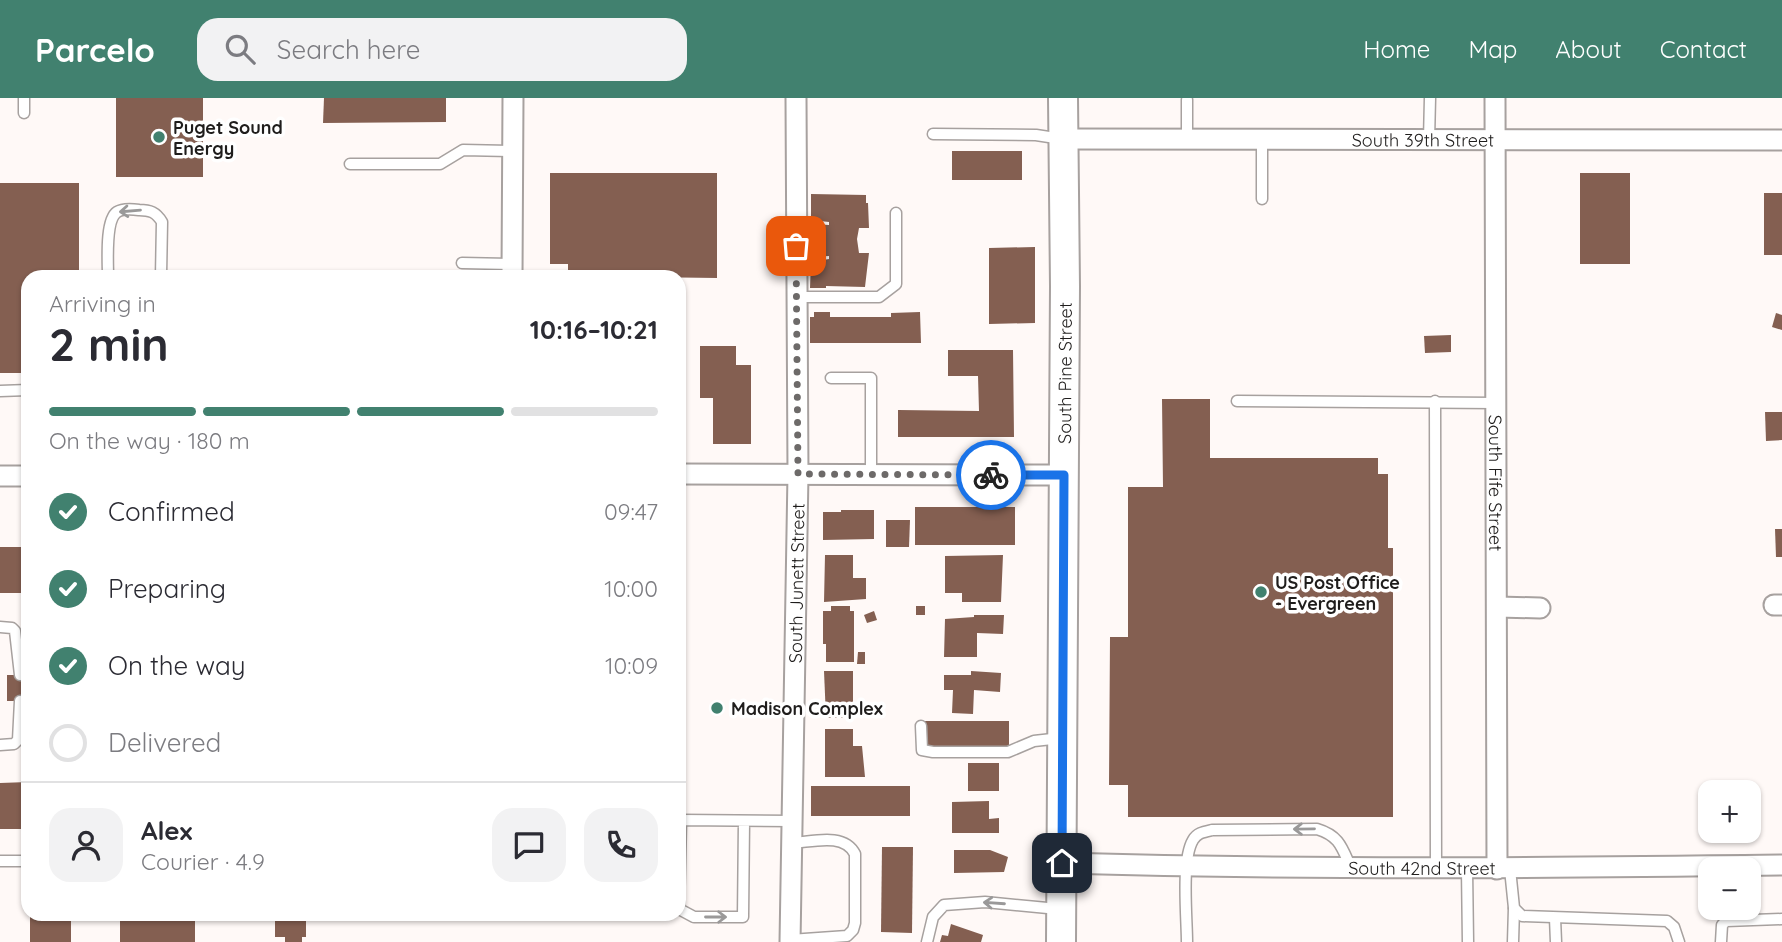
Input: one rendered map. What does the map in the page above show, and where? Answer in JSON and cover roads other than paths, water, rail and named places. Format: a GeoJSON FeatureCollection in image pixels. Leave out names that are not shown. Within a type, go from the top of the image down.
{"type":"FeatureCollection","features":[{"type":"Feature","properties":{"kind":"main road","name":"South Pine Street"},"geometry":{"type":"LineString","coordinates":[[1061,942],[1063,98]]}},
{"type":"Feature","properties":{"kind":"street"},"geometry":{"type":"LineString","coordinates":[[512,270],[513,98]]}},
{"type":"Feature","properties":{"kind":"street","name":"South Junett Street"},"geometry":{"type":"LineString","coordinates":[[790,941],[798,474],[796,98]]}},
{"type":"Feature","properties":{"kind":"street","name":"South Fife Street"},"geometry":{"type":"LineString","coordinates":[[1495,98],[1498,607],[1504,869]]}},
{"type":"Feature","properties":{"kind":"street","name":"South 39th Street"},"geometry":{"type":"LineString","coordinates":[[1063,139],[1782,139]]}},
{"type":"Feature","properties":{"kind":"street"},"geometry":{"type":"LineString","coordinates":[[686,474],[1064,475]]}},
{"type":"Feature","properties":{"kind":"street"},"geometry":{"type":"LineString","coordinates":[[0,476],[21,476]]}},
{"type":"Feature","properties":{"kind":"street"},"geometry":{"type":"LineString","coordinates":[[1498,607],[1540,608]]}},
{"type":"Feature","properties":{"kind":"street","name":"South 42nd Street"},"geometry":{"type":"LineString","coordinates":[[1062,863],[1436,869],[1782,865]]}},
{"type":"Feature","properties":{"kind":"lane"},"geometry":{"type":"LineString","coordinates":[[24,98],[24,113]]}},
{"type":"Feature","properties":{"kind":"lane"},"geometry":{"type":"LineString","coordinates":[[1429,140],[1430,98]]}},
{"type":"Feature","properties":{"kind":"lane"},"geometry":{"type":"LineString","coordinates":[[1187,100],[1187,140]]}},
{"type":"Feature","properties":{"kind":"lane"},"geometry":{"type":"LineString","coordinates":[[933,134],[1036,135],[1063,139]]}},
{"type":"Feature","properties":{"kind":"lane"},"geometry":{"type":"LineString","coordinates":[[1262,140],[1262,199]]}},
{"type":"Feature","properties":{"kind":"lane"},"geometry":{"type":"LineString","coordinates":[[349,164],[440,164],[463,150],[513,150]]}},
{"type":"Feature","properties":{"kind":"lane"},"geometry":{"type":"LineString","coordinates":[[108,270],[110,222],[116,212],[124,209],[149,210],[158,215],[162,222],[161,270]]}},
{"type":"Feature","properties":{"kind":"lane"},"geometry":{"type":"LineString","coordinates":[[797,297],[879,297],[896,284],[896,214]]}},
{"type":"Feature","properties":{"kind":"lane"},"geometry":{"type":"LineString","coordinates":[[462,263],[512,270]]}},
{"type":"Feature","properties":{"kind":"lane"},"geometry":{"type":"LineString","coordinates":[[831,378],[871,378],[871,475]]}},
{"type":"Feature","properties":{"kind":"lane"},"geometry":{"type":"LineString","coordinates":[[0,391],[21,390]]}},
{"type":"Feature","properties":{"kind":"lane"},"geometry":{"type":"LineString","coordinates":[[1237,401],[1496,403]]}},
{"type":"Feature","properties":{"kind":"lane"},"geometry":{"type":"LineString","coordinates":[[1435,401],[1436,869]]}},
{"type":"Feature","properties":{"kind":"lane"},"geometry":{"type":"LineString","coordinates":[[0,627],[12,628],[15,631],[20,675]]}},
{"type":"Feature","properties":{"kind":"lane"},"geometry":{"type":"LineString","coordinates":[[0,745],[14,744],[18,740],[20,701]]}},
{"type":"Feature","properties":{"kind":"lane"},"geometry":{"type":"LineString","coordinates":[[921,726],[922,750],[933,752],[1009,752],[1034,741],[1062,738]]}},
{"type":"Feature","properties":{"kind":"lane"},"geometry":{"type":"LineString","coordinates":[[686,820],[792,821]]}},
{"type":"Feature","properties":{"kind":"lane"},"geometry":{"type":"LineString","coordinates":[[686,912],[694,917],[743,917],[744,821]]}},
{"type":"Feature","properties":{"kind":"lane"},"geometry":{"type":"LineString","coordinates":[[1187,942],[1186,867],[1192,842],[1199,833],[1212,830],[1317,829],[1332,834],[1338,840],[1351,868]]}},
{"type":"Feature","properties":{"kind":"lane"},"geometry":{"type":"LineString","coordinates":[[790,941],[847,936],[855,923],[855,854],[850,845],[841,840],[792,844]]}},
{"type":"Feature","properties":{"kind":"lane"},"geometry":{"type":"LineString","coordinates":[[0,861],[21,861]]}},
{"type":"Feature","properties":{"kind":"lane"},"geometry":{"type":"LineString","coordinates":[[1467,869],[1468,942]]}},
{"type":"Feature","properties":{"kind":"lane"},"geometry":{"type":"LineString","coordinates":[[1504,869],[1514,908],[1513,942]]}},
{"type":"Feature","properties":{"kind":"lane"},"geometry":{"type":"LineString","coordinates":[[927,942],[933,917],[944,905],[985,902],[1062,909]]}},
{"type":"Feature","properties":{"kind":"lane"},"geometry":{"type":"LineString","coordinates":[[1514,908],[1522,916],[1667,921],[1674,927],[1679,942]]}},
{"type":"Feature","properties":{"kind":"lane"},"geometry":{"type":"LineString","coordinates":[[1555,918],[1556,942]]}},
{"type":"Feature","properties":{"kind":"lane"},"geometry":{"type":"LineString","coordinates":[[1721,942],[1722,925],[1726,921],[1782,919]]}},
{"type":"Feature","properties":{"kind":"place","name":"Puget Sound Energy"},"geometry":{"type":"Point","coordinates":[159,137]}},
{"type":"Feature","properties":{"kind":"place","name":"US Post Office - Evergreen"},"geometry":{"type":"Point","coordinates":[1261,592]}},
{"type":"Feature","properties":{"kind":"place","name":"Madison Complex"},"geometry":{"type":"Point","coordinates":[717,708]}}]}
